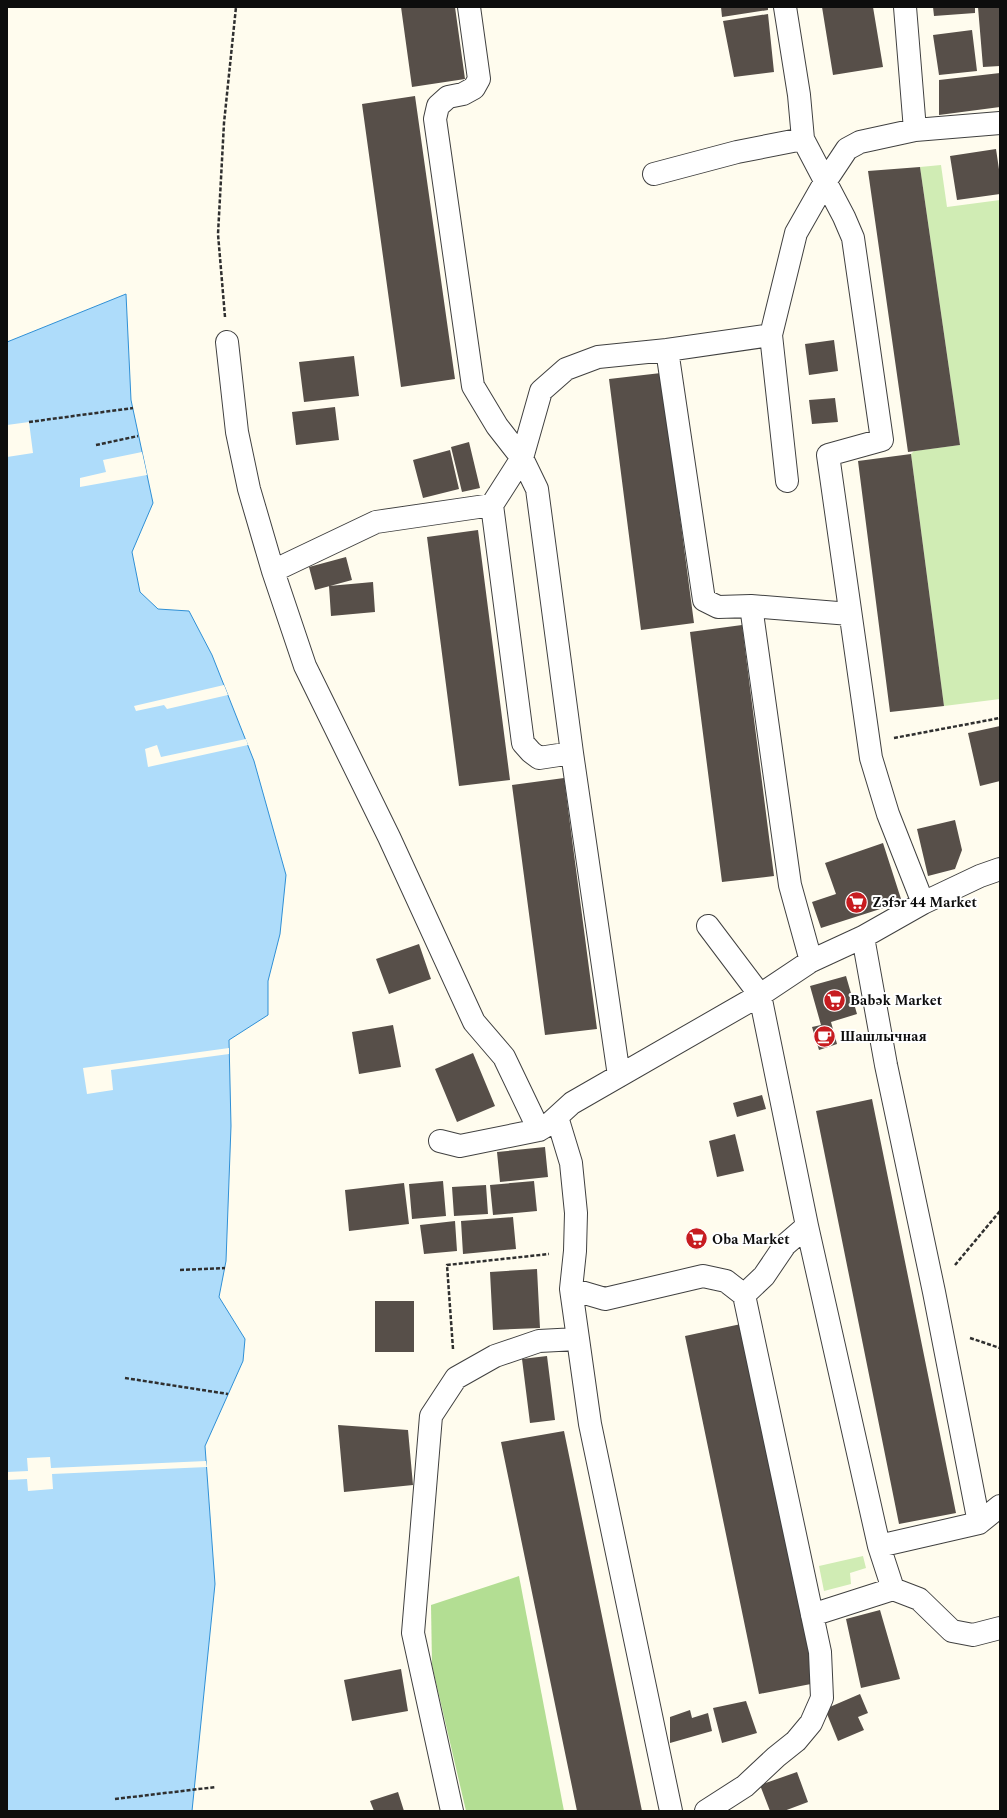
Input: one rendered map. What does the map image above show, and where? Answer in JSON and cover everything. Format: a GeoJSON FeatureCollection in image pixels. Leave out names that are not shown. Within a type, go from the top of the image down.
{"type":"FeatureCollection","features":[{"type":"Feature","properties":{"kind":"street"},"geometry":{"type":"LineString","coordinates":[[469,7],[479,79],[474,88],[464,94],[448,97],[438,106],[435,119],[473,386],[497,426],[522,458],[536,489],[572,753],[619,1076]]}},
{"type":"Feature","properties":{"kind":"street"},"geometry":{"type":"LineString","coordinates":[[785,7],[799,95],[803,139],[844,217],[852,238],[882,440],[828,455],[869,743],[877,779],[888,814],[923,903]]}},
{"type":"Feature","properties":{"kind":"street"},"geometry":{"type":"LineString","coordinates":[[905,7],[915,130]]}},
{"type":"Feature","properties":{"kind":"street"},"geometry":{"type":"LineString","coordinates":[[788,481],[771,336],[796,233],[825,182],[848,149],[860,142],[915,130],[1000,124]]}},
{"type":"Feature","properties":{"kind":"street"},"geometry":{"type":"LineString","coordinates":[[654,174],[737,152],[803,139]]}},
{"type":"Feature","properties":{"kind":"street"},"geometry":{"type":"LineString","coordinates":[[572,753],[539,758],[524,744],[492,505],[522,458],[541,391],[566,368],[598,357],[667,350],[771,336]]}},
{"type":"Feature","properties":{"kind":"street"},"geometry":{"type":"LineString","coordinates":[[228,342],[237,432],[249,489],[273,571],[305,666],[389,837],[474,1022],[504,1057],[539,1130]]}},
{"type":"Feature","properties":{"kind":"street"},"geometry":{"type":"LineString","coordinates":[[667,350],[704,600],[718,607],[751,606],[850,614]]}},
{"type":"Feature","properties":{"kind":"street"},"geometry":{"type":"LineString","coordinates":[[273,571],[376,522],[492,505]]}},
{"type":"Feature","properties":{"kind":"street"},"geometry":{"type":"LineString","coordinates":[[751,606],[790,885],[811,961]]}},
{"type":"Feature","properties":{"kind":"street"},"geometry":{"type":"LineString","coordinates":[[440,1141],[460,1146],[539,1130],[549,1124],[572,1103],[760,996],[811,961],[862,937],[923,903],[980,876],[1000,869]]}},
{"type":"Feature","properties":{"kind":"street"},"geometry":{"type":"LineString","coordinates":[[708,926],[760,996],[807,1226],[879,1546],[893,1589]]}},
{"type":"Feature","properties":{"kind":"street"},"geometry":{"type":"LineString","coordinates":[[862,937],[886,1065],[934,1292],[979,1523]]}},
{"type":"Feature","properties":{"kind":"street"},"geometry":{"type":"LineString","coordinates":[[557,1117],[571,1163],[576,1213],[576,1251],[571,1289],[590,1424],[671,1811]]}},
{"type":"Feature","properties":{"kind":"street"},"geometry":{"type":"LineString","coordinates":[[744,1295],[764,1276],[785,1245],[807,1226]]}},
{"type":"Feature","properties":{"kind":"street"},"geometry":{"type":"LineString","coordinates":[[571,1289],[605,1299],[703,1276],[726,1281],[744,1295],[820,1652],[822,1698],[812,1723],[796,1741],[776,1757],[745,1786],[706,1811]]}},
{"type":"Feature","properties":{"kind":"street"},"geometry":{"type":"LineString","coordinates":[[452,1811],[413,1633],[431,1416],[456,1378],[495,1356],[539,1340],[577,1339]]}},
{"type":"Feature","properties":{"kind":"street"},"geometry":{"type":"LineString","coordinates":[[879,1546],[979,1523],[1000,1506]]}},
{"type":"Feature","properties":{"kind":"street"},"geometry":{"type":"LineString","coordinates":[[812,1615],[893,1589],[919,1599],[952,1631],[973,1635],[1000,1628]]}},
{"type":"Feature","properties":{"kind":"path"},"geometry":{"type":"LineString","coordinates":[[228,342],[218,234],[224,123],[236,7]]}},
{"type":"Feature","properties":{"kind":"path"},"geometry":{"type":"LineString","coordinates":[[29,422],[132,408]]}},
{"type":"Feature","properties":{"kind":"path"},"geometry":{"type":"LineString","coordinates":[[96,445],[138,436]]}},
{"type":"Feature","properties":{"kind":"path"},"geometry":{"type":"LineString","coordinates":[[869,743],[1000,718]]}},
{"type":"Feature","properties":{"kind":"path"},"geometry":{"type":"LineString","coordinates":[[934,1292],[1000,1211]]}},
{"type":"Feature","properties":{"kind":"path"},"geometry":{"type":"LineString","coordinates":[[456,1378],[447,1266],[576,1251]]}},
{"type":"Feature","properties":{"kind":"path"},"geometry":{"type":"LineString","coordinates":[[180,1270],[225,1268]]}},
{"type":"Feature","properties":{"kind":"path"},"geometry":{"type":"LineString","coordinates":[[125,1378],[228,1394]]}},
{"type":"Feature","properties":{"kind":"path"},"geometry":{"type":"LineString","coordinates":[[115,1799],[216,1787]]}},
{"type":"Feature","properties":{"kind":"green space"},"geometry":{"type":"Polygon","coordinates":[[[941,165],[947,207],[1000,200],[1000,699],[944,706],[911,454],[914,451],[960,445],[920,167],[941,165]]]}},
{"type":"Feature","properties":{"kind":"green space"},"geometry":{"type":"Polygon","coordinates":[[[863,1556],[866,1568],[850,1573],[851,1584],[824,1591],[819,1566],[863,1556]]]}},
{"type":"Feature","properties":{"kind":"green space"},"geometry":{"type":"Polygon","coordinates":[[[519,1576],[564,1811],[466,1811],[432,1665],[431,1605],[519,1576]]]}},
{"type":"Feature","properties":{"kind":"water"},"geometry":{"type":"Polygon","coordinates":[[[126,294],[131,400],[153,503],[132,552],[140,592],[158,609],[189,611],[212,655],[254,761],[286,875],[280,934],[268,981],[268,1015],[229,1040],[231,1126],[226,1261],[219,1297],[245,1339],[243,1361],[205,1446],[215,1584],[192,1811],[7,1811],[7,342],[126,294]]]}},
{"type":"Feature","properties":{"kind":"pier"},"geometry":{"type":"Polygon","coordinates":[[[29,422],[33,453],[7,457],[7,425],[29,422]]]}},
{"type":"Feature","properties":{"kind":"pier"},"geometry":{"type":"Polygon","coordinates":[[[142,452],[147,475],[80,487],[80,478],[106,472],[103,460],[142,452]]]}},
{"type":"Feature","properties":{"kind":"pier"},"geometry":{"type":"Polygon","coordinates":[[[224,685],[228,695],[167,709],[164,705],[136,711],[134,706],[224,685]]]}},
{"type":"Feature","properties":{"kind":"pier"},"geometry":{"type":"Polygon","coordinates":[[[246,739],[248,745],[148,767],[145,749],[157,745],[161,757],[246,739]]]}},
{"type":"Feature","properties":{"kind":"pier"},"geometry":{"type":"Polygon","coordinates":[[[229,1048],[229,1054],[111,1070],[113,1090],[87,1094],[83,1068],[229,1048]]]}},
{"type":"Feature","properties":{"kind":"pier"},"geometry":{"type":"Polygon","coordinates":[[[50,1457],[51,1468],[206,1461],[207,1467],[52,1474],[53,1489],[28,1491],[27,1479],[7,1480],[7,1472],[28,1471],[27,1458],[50,1457]]]}},
{"type":"Feature","properties":{"kind":"building"},"geometry":{"type":"Polygon","coordinates":[[[401,7],[455,7],[465,79],[412,87],[401,7]]]}},
{"type":"Feature","properties":{"kind":"building"},"geometry":{"type":"Polygon","coordinates":[[[721,7],[768,7],[768,10],[722,17],[721,7]]]}},
{"type":"Feature","properties":{"kind":"building"},"geometry":{"type":"Polygon","coordinates":[[[822,7],[873,7],[883,67],[833,75],[822,7]]]}},
{"type":"Feature","properties":{"kind":"building"},"geometry":{"type":"Polygon","coordinates":[[[933,7],[975,7],[975,13],[934,16],[933,7]]]}},
{"type":"Feature","properties":{"kind":"building"},"geometry":{"type":"Polygon","coordinates":[[[978,7],[1000,7],[1000,66],[983,67],[978,7]]]}},
{"type":"Feature","properties":{"kind":"building"},"geometry":{"type":"Polygon","coordinates":[[[768,14],[774,72],[734,77],[723,21],[768,14]]]}},
{"type":"Feature","properties":{"kind":"building"},"geometry":{"type":"Polygon","coordinates":[[[972,30],[977,71],[939,75],[933,35],[972,30]]]}},
{"type":"Feature","properties":{"kind":"building"},"geometry":{"type":"Polygon","coordinates":[[[1000,73],[1000,107],[939,115],[939,80],[1000,73]]]}},
{"type":"Feature","properties":{"kind":"building"},"geometry":{"type":"Polygon","coordinates":[[[415,96],[455,379],[401,387],[362,104],[415,96]]]}},
{"type":"Feature","properties":{"kind":"building"},"geometry":{"type":"Polygon","coordinates":[[[996,149],[1000,176],[1000,194],[957,200],[950,156],[996,149]]]}},
{"type":"Feature","properties":{"kind":"building"},"geometry":{"type":"Polygon","coordinates":[[[920,167],[960,445],[908,452],[868,171],[920,167]]]}},
{"type":"Feature","properties":{"kind":"building"},"geometry":{"type":"Polygon","coordinates":[[[834,340],[838,371],[809,375],[805,344],[834,340]]]}},
{"type":"Feature","properties":{"kind":"building"},"geometry":{"type":"Polygon","coordinates":[[[354,356],[359,396],[304,402],[299,362],[354,356]]]}},
{"type":"Feature","properties":{"kind":"building"},"geometry":{"type":"Polygon","coordinates":[[[661,373],[694,623],[641,630],[609,379],[661,373]]]}},
{"type":"Feature","properties":{"kind":"building"},"geometry":{"type":"Polygon","coordinates":[[[835,398],[838,422],[812,424],[809,400],[835,398]]]}},
{"type":"Feature","properties":{"kind":"building"},"geometry":{"type":"Polygon","coordinates":[[[335,407],[339,440],[296,445],[292,412],[335,407]]]}},
{"type":"Feature","properties":{"kind":"building"},"geometry":{"type":"Polygon","coordinates":[[[469,442],[480,488],[462,492],[451,447],[469,442]]]}},
{"type":"Feature","properties":{"kind":"building"},"geometry":{"type":"Polygon","coordinates":[[[450,450],[459,489],[423,498],[413,460],[450,450]]]}},
{"type":"Feature","properties":{"kind":"building"},"geometry":{"type":"Polygon","coordinates":[[[911,454],[944,706],[890,712],[858,461],[911,454]]]}},
{"type":"Feature","properties":{"kind":"building"},"geometry":{"type":"Polygon","coordinates":[[[478,530],[510,780],[459,786],[427,537],[478,530]]]}},
{"type":"Feature","properties":{"kind":"building"},"geometry":{"type":"Polygon","coordinates":[[[346,557],[352,580],[315,590],[309,567],[346,557]]]}},
{"type":"Feature","properties":{"kind":"building"},"geometry":{"type":"Polygon","coordinates":[[[373,582],[375,612],[331,616],[329,586],[373,582]]]}},
{"type":"Feature","properties":{"kind":"building"},"geometry":{"type":"Polygon","coordinates":[[[742,625],[774,876],[722,882],[690,632],[742,625]]]}},
{"type":"Feature","properties":{"kind":"building"},"geometry":{"type":"Polygon","coordinates":[[[1000,726],[1000,781],[980,786],[968,733],[1000,726]]]}},
{"type":"Feature","properties":{"kind":"building"},"geometry":{"type":"Polygon","coordinates":[[[564,778],[597,1029],[545,1035],[512,785],[564,778]]]}},
{"type":"Feature","properties":{"kind":"building"},"geometry":{"type":"Polygon","coordinates":[[[955,820],[962,850],[955,869],[928,876],[917,829],[955,820]]]}},
{"type":"Feature","properties":{"kind":"building"},"geometry":{"type":"Polygon","coordinates":[[[883,843],[902,902],[821,928],[812,902],[836,894],[825,863],[883,843]]]}},
{"type":"Feature","properties":{"kind":"building"},"geometry":{"type":"Polygon","coordinates":[[[419,944],[431,979],[389,994],[376,959],[419,944]]]}},
{"type":"Feature","properties":{"kind":"building","name":"Babək Market"},"geometry":{"type":"Polygon","coordinates":[[[846,976],[857,1014],[831,1022],[837,1044],[819,1050],[812,1027],[821,1025],[810,986],[846,976]]]}},
{"type":"Feature","properties":{"kind":"building"},"geometry":{"type":"Polygon","coordinates":[[[393,1025],[401,1067],[359,1074],[352,1032],[393,1025]]]}},
{"type":"Feature","properties":{"kind":"building"},"geometry":{"type":"Polygon","coordinates":[[[473,1053],[495,1106],[457,1122],[435,1069],[473,1053]]]}},
{"type":"Feature","properties":{"kind":"building"},"geometry":{"type":"Polygon","coordinates":[[[762,1095],[766,1109],[737,1117],[733,1103],[762,1095]]]}},
{"type":"Feature","properties":{"kind":"building"},"geometry":{"type":"Polygon","coordinates":[[[872,1099],[956,1513],[899,1524],[816,1111],[872,1099]]]}},
{"type":"Feature","properties":{"kind":"building"},"geometry":{"type":"Polygon","coordinates":[[[735,1134],[744,1171],[717,1177],[709,1141],[735,1134]]]}},
{"type":"Feature","properties":{"kind":"building"},"geometry":{"type":"Polygon","coordinates":[[[545,1147],[548,1177],[500,1182],[497,1152],[545,1147]]]}},
{"type":"Feature","properties":{"kind":"building"},"geometry":{"type":"Polygon","coordinates":[[[443,1181],[446,1216],[412,1219],[409,1184],[443,1181]]]}},
{"type":"Feature","properties":{"kind":"building"},"geometry":{"type":"Polygon","coordinates":[[[534,1181],[537,1211],[493,1215],[490,1185],[534,1181]]]}},
{"type":"Feature","properties":{"kind":"building"},"geometry":{"type":"Polygon","coordinates":[[[404,1183],[409,1224],[349,1231],[345,1190],[404,1183]]]}},
{"type":"Feature","properties":{"kind":"building"},"geometry":{"type":"Polygon","coordinates":[[[486,1185],[488,1214],[454,1216],[452,1187],[486,1185]]]}},
{"type":"Feature","properties":{"kind":"building"},"geometry":{"type":"Polygon","coordinates":[[[513,1217],[516,1249],[463,1254],[461,1221],[513,1217]]]}},
{"type":"Feature","properties":{"kind":"building"},"geometry":{"type":"Polygon","coordinates":[[[455,1221],[457,1251],[424,1254],[420,1225],[455,1221]]]}},
{"type":"Feature","properties":{"kind":"building"},"geometry":{"type":"Polygon","coordinates":[[[537,1269],[540,1328],[493,1330],[490,1272],[537,1269]]]}},
{"type":"Feature","properties":{"kind":"building"},"geometry":{"type":"Polygon","coordinates":[[[375,1301],[414,1301],[414,1352],[375,1352],[375,1301]]]}},
{"type":"Feature","properties":{"kind":"building"},"geometry":{"type":"Polygon","coordinates":[[[741,1324],[816,1683],[759,1694],[685,1336],[741,1324]]]}},
{"type":"Feature","properties":{"kind":"building"},"geometry":{"type":"Polygon","coordinates":[[[547,1356],[555,1420],[530,1423],[522,1359],[547,1356]]]}},
{"type":"Feature","properties":{"kind":"building"},"geometry":{"type":"Polygon","coordinates":[[[338,1425],[408,1430],[413,1485],[344,1492],[338,1425]]]}},
{"type":"Feature","properties":{"kind":"building"},"geometry":{"type":"Polygon","coordinates":[[[564,1431],[642,1811],[577,1811],[501,1442],[564,1431]]]}},
{"type":"Feature","properties":{"kind":"building"},"geometry":{"type":"Polygon","coordinates":[[[880,1610],[900,1679],[861,1688],[846,1619],[880,1610]]]}},
{"type":"Feature","properties":{"kind":"building"},"geometry":{"type":"Polygon","coordinates":[[[401,1669],[408,1711],[352,1721],[344,1680],[401,1669]]]}},
{"type":"Feature","properties":{"kind":"building"},"geometry":{"type":"Polygon","coordinates":[[[860,1694],[868,1713],[858,1717],[864,1730],[838,1741],[825,1709],[860,1694]]]}},
{"type":"Feature","properties":{"kind":"building"},"geometry":{"type":"Polygon","coordinates":[[[746,1701],[757,1733],[722,1743],[713,1708],[746,1701]]]}},
{"type":"Feature","properties":{"kind":"building"},"geometry":{"type":"Polygon","coordinates":[[[690,1710],[692,1718],[708,1713],[712,1731],[670,1743],[670,1717],[690,1710]]]}},
{"type":"Feature","properties":{"kind":"building"},"geometry":{"type":"Polygon","coordinates":[[[797,1772],[808,1802],[784,1811],[770,1811],[760,1785],[797,1772]]]}},
{"type":"Feature","properties":{"kind":"building"},"geometry":{"type":"Polygon","coordinates":[[[398,1792],[404,1811],[374,1811],[370,1801],[398,1792]]]}},
{"type":"Feature","properties":{"kind":"place","name":"Zəfər 44 Market"},"geometry":{"type":"Point","coordinates":[857,902]}},
{"type":"Feature","properties":{"kind":"place","name":"Babək Market"},"geometry":{"type":"Point","coordinates":[834,1000]}},
{"type":"Feature","properties":{"kind":"place","name":"Шашлычная"},"geometry":{"type":"Point","coordinates":[825,1036]}},
{"type":"Feature","properties":{"kind":"place","name":"Oba Market"},"geometry":{"type":"Point","coordinates":[697,1239]}}]}
